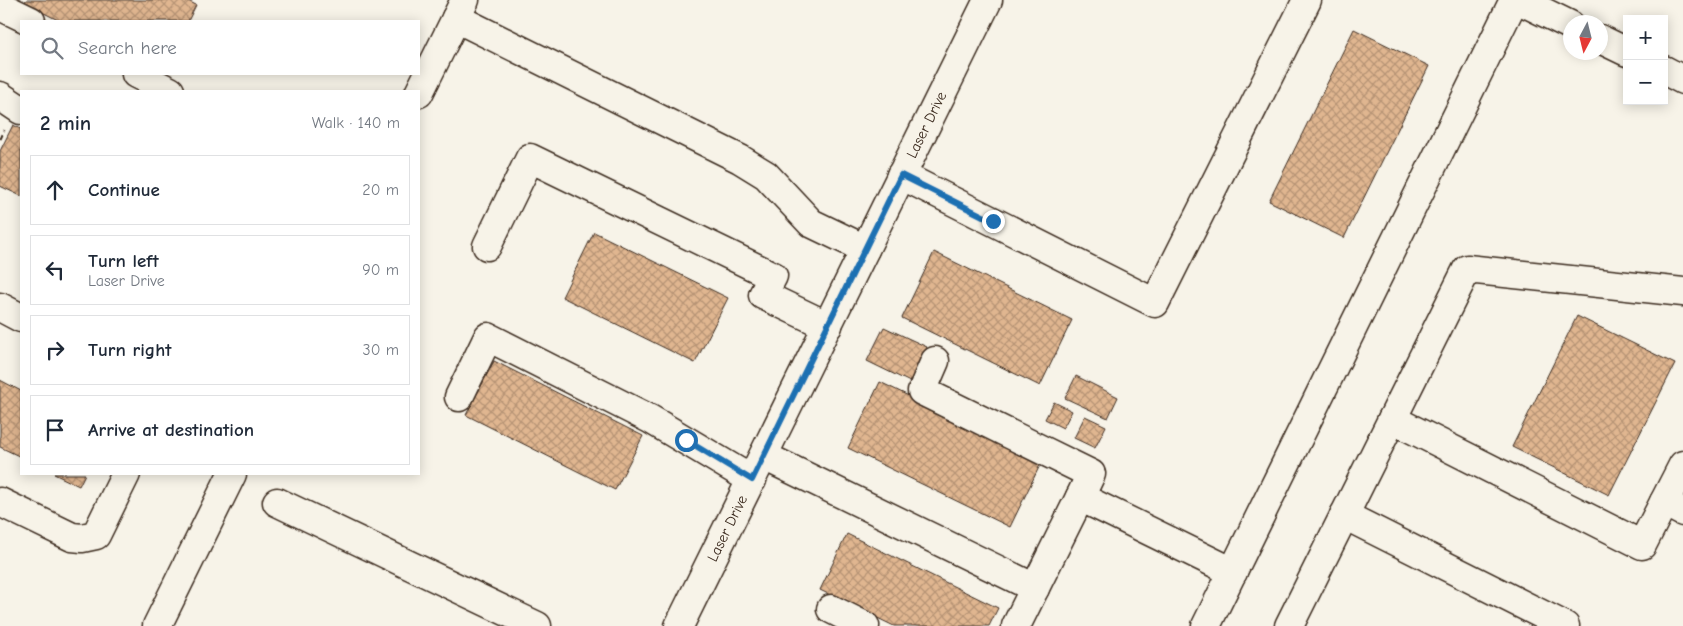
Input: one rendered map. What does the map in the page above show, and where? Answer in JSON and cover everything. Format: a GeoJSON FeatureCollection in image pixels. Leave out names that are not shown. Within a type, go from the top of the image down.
{"type":"FeatureCollection","features":[{"type":"Feature","properties":{"kind":"street","name":"Laser Drive"},"geometry":{"type":"LineString","coordinates":[[679,626],[988,0]]}},
{"type":"Feature","properties":{"kind":"street"},"geometry":{"type":"LineString","coordinates":[[901,175],[1155,303],[1307,0]]}},
{"type":"Feature","properties":{"kind":"street"},"geometry":{"type":"LineString","coordinates":[[1206,626],[1514,0]]}},
{"type":"Feature","properties":{"kind":"street"},"geometry":{"type":"LineString","coordinates":[[1519,0],[1563,22]]}},
{"type":"Feature","properties":{"kind":"street"},"geometry":{"type":"LineString","coordinates":[[0,6],[29,20]]}},
{"type":"Feature","properties":{"kind":"street"},"geometry":{"type":"LineString","coordinates":[[420,91],[460,9],[740,159],[766,175],[811,223],[865,249]]}},
{"type":"Feature","properties":{"kind":"street"},"geometry":{"type":"LineString","coordinates":[[1608,44],[1623,50]]}},
{"type":"Feature","properties":{"kind":"street"},"geometry":{"type":"LineString","coordinates":[[1668,72],[1683,80]]}},
{"type":"Feature","properties":{"kind":"street"},"geometry":{"type":"LineString","coordinates":[[138,75],[168,90]]}},
{"type":"Feature","properties":{"kind":"street"},"geometry":{"type":"LineString","coordinates":[[0,96],[20,109]]}},
{"type":"Feature","properties":{"kind":"street"},"geometry":{"type":"LineString","coordinates":[[488,246],[530,158],[773,276],[763,295],[828,326]]}},
{"type":"Feature","properties":{"kind":"street"},"geometry":{"type":"LineString","coordinates":[[1289,626],[1467,269],[1683,292]]}},
{"type":"Feature","properties":{"kind":"street"},"geometry":{"type":"LineString","coordinates":[[0,308],[20,318]]}},
{"type":"Feature","properties":{"kind":"street"},"geometry":{"type":"LineString","coordinates":[[459,397],[488,337],[650,419],[752,480]]}},
{"type":"Feature","properties":{"kind":"street"},"geometry":{"type":"LineString","coordinates":[[935,361],[922,391],[1091,474],[1016,626]]}},
{"type":"Feature","properties":{"kind":"street"},"geometry":{"type":"LineString","coordinates":[[1392,419],[1642,545],[1673,507],[1683,466]]}},
{"type":"Feature","properties":{"kind":"street"},"geometry":{"type":"LineString","coordinates":[[764,456],[1035,588]]}},
{"type":"Feature","properties":{"kind":"street"},"geometry":{"type":"LineString","coordinates":[[0,502],[72,537],[89,537],[96,535],[126,475]]}},
{"type":"Feature","properties":{"kind":"street"},"geometry":{"type":"LineString","coordinates":[[157,626],[232,475]]}},
{"type":"Feature","properties":{"kind":"street"},"geometry":{"type":"LineString","coordinates":[[1080,497],[1233,572]]}},
{"type":"Feature","properties":{"kind":"street"},"geometry":{"type":"LineString","coordinates":[[277,502],[537,626]]}},
{"type":"Feature","properties":{"kind":"street"},"geometry":{"type":"LineString","coordinates":[[1344,515],[1565,626]]}},
{"type":"Feature","properties":{"kind":"street"},"geometry":{"type":"LineString","coordinates":[[831,609],[865,626]]}},
{"type":"Feature","properties":{"kind":"building"},"geometry":{"type":"Polygon","coordinates":[[[26,0],[186,0],[196,5],[188,20],[58,20],[24,3],[26,0]]]}},
{"type":"Feature","properties":{"kind":"building"},"geometry":{"type":"Polygon","coordinates":[[[1354,29],[1429,66],[1344,238],[1269,201],[1354,29]]]}},
{"type":"Feature","properties":{"kind":"building"},"geometry":{"type":"Polygon","coordinates":[[[13,125],[20,128],[20,196],[0,186],[0,151],[13,125]]]}},
{"type":"Feature","properties":{"kind":"building"},"geometry":{"type":"Polygon","coordinates":[[[594,232],[728,298],[695,363],[562,297],[594,232]]]}},
{"type":"Feature","properties":{"kind":"building"},"geometry":{"type":"Polygon","coordinates":[[[934,252],[1072,320],[1040,386],[902,318],[934,252]]]}},
{"type":"Feature","properties":{"kind":"building"},"geometry":{"type":"Polygon","coordinates":[[[1577,316],[1675,364],[1609,495],[1512,447],[1577,316]]]}},
{"type":"Feature","properties":{"kind":"building"},"geometry":{"type":"Polygon","coordinates":[[[884,327],[927,347],[910,382],[867,361],[884,327]]]}},
{"type":"Feature","properties":{"kind":"building"},"geometry":{"type":"Polygon","coordinates":[[[494,361],[643,436],[615,490],[466,415],[494,361]]]}},
{"type":"Feature","properties":{"kind":"building"},"geometry":{"type":"Polygon","coordinates":[[[1076,376],[1118,397],[1108,418],[1065,398],[1076,376]]]}},
{"type":"Feature","properties":{"kind":"building"},"geometry":{"type":"Polygon","coordinates":[[[0,380],[20,390],[20,457],[0,447],[0,380]]]}},
{"type":"Feature","properties":{"kind":"building"},"geometry":{"type":"Polygon","coordinates":[[[880,382],[1042,461],[1010,527],[848,448],[880,382]]]}},
{"type":"Feature","properties":{"kind":"building"},"geometry":{"type":"Polygon","coordinates":[[[1054,402],[1072,411],[1063,428],[1045,419],[1054,402]]]}},
{"type":"Feature","properties":{"kind":"building"},"geometry":{"type":"Polygon","coordinates":[[[1085,416],[1106,426],[1095,448],[1074,438],[1085,416]]]}},
{"type":"Feature","properties":{"kind":"building"},"geometry":{"type":"Polygon","coordinates":[[[56,475],[84,475],[79,486],[56,475]]]}},
{"type":"Feature","properties":{"kind":"building"},"geometry":{"type":"Polygon","coordinates":[[[847,534],[998,608],[989,626],[894,626],[820,590],[847,534]]]}},
{"type":"Feature","properties":{"kind":"route"},"geometry":{"type":"LineString","coordinates":[[686,440],[752,480],[901,175],[993,221]]}}]}
